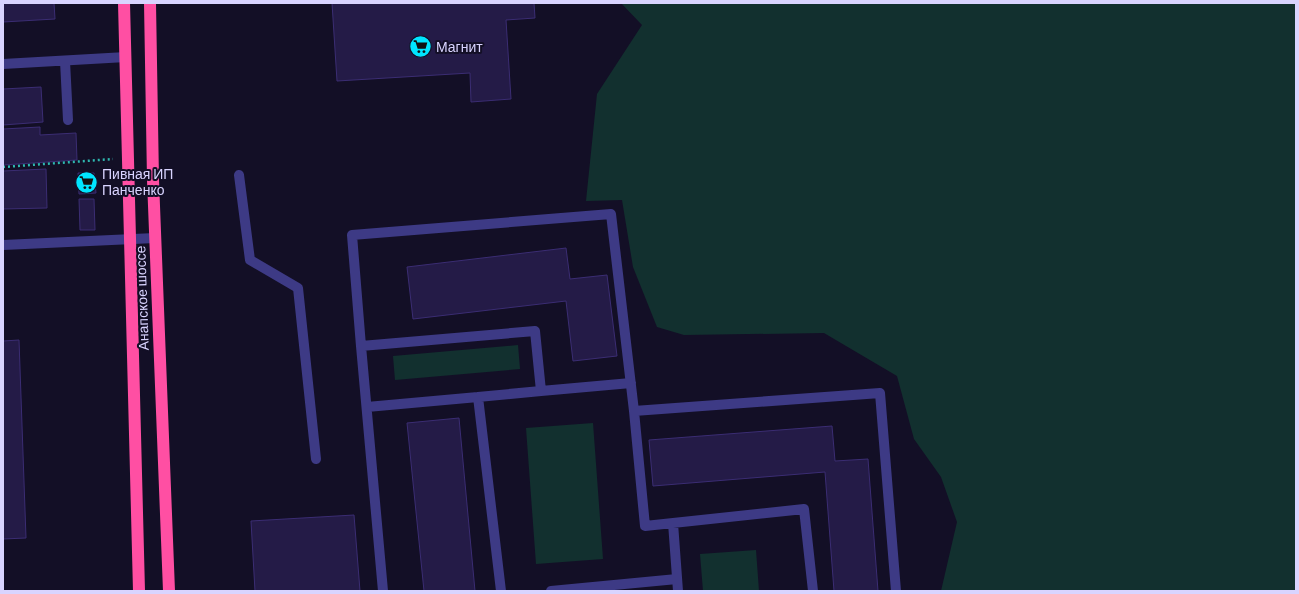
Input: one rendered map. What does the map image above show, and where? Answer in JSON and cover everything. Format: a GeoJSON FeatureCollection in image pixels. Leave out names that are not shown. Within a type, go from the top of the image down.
{"type":"FeatureCollection","features":[{"type":"Feature","properties":{"kind":"highway","name":"Анапское шоссе"},"geometry":{"type":"LineString","coordinates":[[124,3],[139,591]]}},
{"type":"Feature","properties":{"kind":"highway","name":"Анапское шоссе"},"geometry":{"type":"LineString","coordinates":[[150,3],[155,238],[168,591]]}},
{"type":"Feature","properties":{"kind":"lane"},"geometry":{"type":"LineString","coordinates":[[3,64],[126,58]]}},
{"type":"Feature","properties":{"kind":"lane"},"geometry":{"type":"LineString","coordinates":[[65,61],[68,120]]}},
{"type":"Feature","properties":{"kind":"lane"},"geometry":{"type":"LineString","coordinates":[[239,175],[250,260],[298,288],[316,459]]}},
{"type":"Feature","properties":{"kind":"lane"},"geometry":{"type":"LineString","coordinates":[[383,591],[352,235],[611,214],[634,411],[645,526],[804,509],[813,591]]}},
{"type":"Feature","properties":{"kind":"lane"},"geometry":{"type":"LineString","coordinates":[[3,245],[155,238]]}},
{"type":"Feature","properties":{"kind":"lane"},"geometry":{"type":"LineString","coordinates":[[361,346],[535,332],[542,391]]}},
{"type":"Feature","properties":{"kind":"lane"},"geometry":{"type":"LineString","coordinates":[[367,407],[630,383]]}},
{"type":"Feature","properties":{"kind":"lane"},"geometry":{"type":"LineString","coordinates":[[634,411],[880,393],[896,591]]}},
{"type":"Feature","properties":{"kind":"lane"},"geometry":{"type":"LineString","coordinates":[[478,397],[501,591]]}},
{"type":"Feature","properties":{"kind":"lane"},"geometry":{"type":"LineString","coordinates":[[673,523],[678,591]]}},
{"type":"Feature","properties":{"kind":"lane"},"geometry":{"type":"LineString","coordinates":[[551,591],[677,580]]}},
{"type":"Feature","properties":{"kind":"path"},"geometry":{"type":"LineString","coordinates":[[3,167],[114,159]]}},
{"type":"Feature","properties":{"kind":"green space"},"geometry":{"type":"Polygon","coordinates":[[[621,3],[1296,3],[1296,591],[941,591],[957,522],[941,477],[914,439],[897,376],[824,333],[684,335],[657,327],[633,267],[622,200],[586,201],[597,94],[642,25],[621,3]]]}},
{"type":"Feature","properties":{"kind":"green space"},"geometry":{"type":"Polygon","coordinates":[[[518,345],[520,369],[395,380],[393,356],[518,345]]]}},
{"type":"Feature","properties":{"kind":"green space"},"geometry":{"type":"Polygon","coordinates":[[[593,423],[603,559],[536,564],[526,428],[593,423]]]}},
{"type":"Feature","properties":{"kind":"green space"},"geometry":{"type":"Polygon","coordinates":[[[756,550],[759,591],[703,591],[700,554],[756,550]]]}},
{"type":"Feature","properties":{"kind":"building"},"geometry":{"type":"Polygon","coordinates":[[[3,3],[54,3],[55,19],[3,22],[3,3]]]}},
{"type":"Feature","properties":{"kind":"building","name":"Магнит"},"geometry":{"type":"Polygon","coordinates":[[[332,3],[534,3],[535,18],[506,20],[511,99],[471,102],[470,73],[337,81],[332,3]]]}},
{"type":"Feature","properties":{"kind":"building"},"geometry":{"type":"Polygon","coordinates":[[[41,87],[43,122],[3,125],[3,89],[41,87]]]}},
{"type":"Feature","properties":{"kind":"building"},"geometry":{"type":"Polygon","coordinates":[[[40,127],[40,135],[76,133],[77,160],[3,165],[3,129],[40,127]]]}},
{"type":"Feature","properties":{"kind":"building"},"geometry":{"type":"Polygon","coordinates":[[[46,169],[47,208],[3,209],[3,171],[46,169]]]}},
{"type":"Feature","properties":{"kind":"building"},"geometry":{"type":"Polygon","coordinates":[[[78,173],[94,173],[96,193],[79,194],[78,173]]]}},
{"type":"Feature","properties":{"kind":"building"},"geometry":{"type":"Polygon","coordinates":[[[79,199],[94,199],[95,230],[80,230],[79,199]]]}},
{"type":"Feature","properties":{"kind":"building"},"geometry":{"type":"Polygon","coordinates":[[[566,248],[570,279],[607,275],[617,356],[573,361],[566,301],[413,319],[407,267],[566,248]]]}},
{"type":"Feature","properties":{"kind":"building"},"geometry":{"type":"Polygon","coordinates":[[[19,340],[26,538],[3,539],[3,341],[19,340]]]}},
{"type":"Feature","properties":{"kind":"building"},"geometry":{"type":"Polygon","coordinates":[[[459,418],[475,591],[424,591],[407,423],[459,418]]]}},
{"type":"Feature","properties":{"kind":"building"},"geometry":{"type":"Polygon","coordinates":[[[832,426],[835,461],[868,459],[878,591],[834,591],[825,472],[653,486],[649,440],[832,426]]]}},
{"type":"Feature","properties":{"kind":"building"},"geometry":{"type":"Polygon","coordinates":[[[354,515],[360,591],[255,591],[251,521],[354,515]]]}},
{"type":"Feature","properties":{"kind":"place","name":"Магнит"},"geometry":{"type":"Point","coordinates":[421,47]}},
{"type":"Feature","properties":{"kind":"place","name":"Пивная ИП Панченко"},"geometry":{"type":"Point","coordinates":[87,182]}}]}
